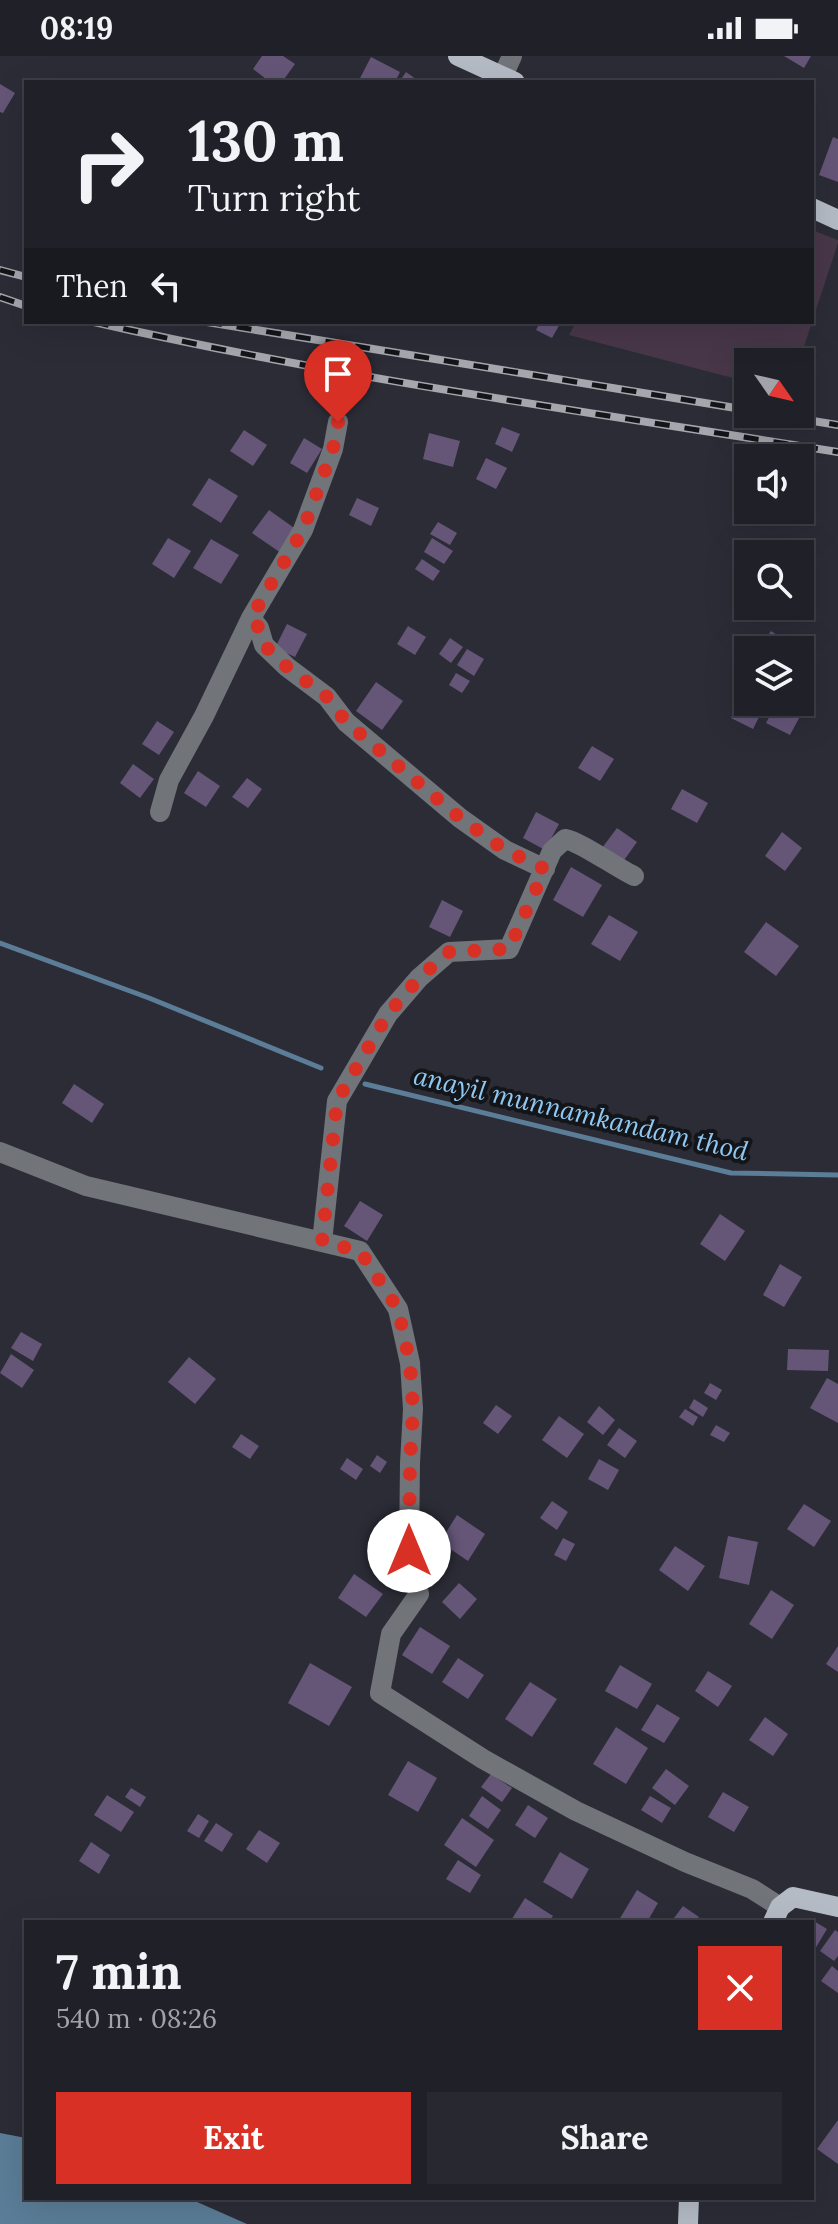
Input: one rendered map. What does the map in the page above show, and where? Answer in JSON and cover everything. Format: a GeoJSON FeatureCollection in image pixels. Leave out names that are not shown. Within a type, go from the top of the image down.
{"type":"FeatureCollection","features":[{"type":"Feature","properties":{"kind":"main road"},"geometry":{"type":"LineString","coordinates":[[458,56],[509,80]]}},
{"type":"Feature","properties":{"kind":"main road"},"geometry":{"type":"LineString","coordinates":[[814,209],[838,220]]}},
{"type":"Feature","properties":{"kind":"main road"},"geometry":{"type":"LineString","coordinates":[[777,1914],[793,1897],[838,1907]]}},
{"type":"Feature","properties":{"kind":"main road"},"geometry":{"type":"LineString","coordinates":[[688,2224],[689,2200]]}},
{"type":"Feature","properties":{"kind":"street"},"geometry":{"type":"LineString","coordinates":[[509,80],[512,56]]}},
{"type":"Feature","properties":{"kind":"street"},"geometry":{"type":"LineString","coordinates":[[160,812],[169,780],[251,618],[303,530],[333,449],[338,422]]}},
{"type":"Feature","properties":{"kind":"street"},"geometry":{"type":"LineString","coordinates":[[251,618],[259,628],[264,645],[327,697],[346,722],[460,818],[505,850],[545,869]]}},
{"type":"Feature","properties":{"kind":"street"},"geometry":{"type":"LineString","coordinates":[[322,1242],[337,1101],[388,1014],[419,978],[449,952],[509,949],[552,851],[565,839],[575,840],[584,849],[634,876]]}},
{"type":"Feature","properties":{"kind":"street"},"geometry":{"type":"LineString","coordinates":[[0,1152],[86,1186],[360,1251],[398,1309],[410,1363],[413,1409],[409,1551],[419,1594],[391,1634],[380,1693],[483,1759],[576,1811],[685,1862],[752,1889],[777,1914]]}},
{"type":"Feature","properties":{"kind":"shaded area"},"geometry":{"type":"Polygon","coordinates":[[[814,231],[838,240],[814,316],[814,231]]]}},
{"type":"Feature","properties":{"kind":"shaded area"},"geometry":{"type":"Polygon","coordinates":[[[575,324],[811,324],[804,348],[734,348],[734,378],[569,335],[575,324]]]}},
{"type":"Feature","properties":{"kind":"water"},"geometry":{"type":"Polygon","coordinates":[[[0,2133],[24,2138],[24,2200],[193,2200],[247,2224],[0,2224],[0,2133]]]}},
{"type":"Feature","properties":{"kind":"building"},"geometry":{"type":"Polygon","coordinates":[[[262,56],[283,56],[295,64],[283,80],[267,80],[253,69],[262,56]]]}},
{"type":"Feature","properties":{"kind":"building"},"geometry":{"type":"Polygon","coordinates":[[[784,56],[811,56],[804,68],[784,56]]]}},
{"type":"Feature","properties":{"kind":"building"},"geometry":{"type":"Polygon","coordinates":[[[371,57],[400,72],[396,80],[359,80],[371,57]]]}},
{"type":"Feature","properties":{"kind":"building"},"geometry":{"type":"Polygon","coordinates":[[[406,72],[417,80],[400,80],[406,72]]]}},
{"type":"Feature","properties":{"kind":"building"},"geometry":{"type":"Polygon","coordinates":[[[0,84],[15,93],[3,113],[0,112],[0,84]]]}},
{"type":"Feature","properties":{"kind":"building"},"geometry":{"type":"Polygon","coordinates":[[[833,137],[838,139],[838,182],[819,175],[833,137]]]}},
{"type":"Feature","properties":{"kind":"building"},"geometry":{"type":"Polygon","coordinates":[[[539,324],[560,324],[552,338],[536,330],[539,324]]]}},
{"type":"Feature","properties":{"kind":"building"},"geometry":{"type":"Polygon","coordinates":[[[502,427],[520,434],[512,452],[495,444],[502,427]]]}},
{"type":"Feature","properties":{"kind":"building"},"geometry":{"type":"Polygon","coordinates":[[[244,430],[267,445],[253,466],[230,451],[244,430]]]}},
{"type":"Feature","properties":{"kind":"building"},"geometry":{"type":"Polygon","coordinates":[[[429,433],[460,441],[453,467],[423,459],[429,433]]]}},
{"type":"Feature","properties":{"kind":"building"},"geometry":{"type":"Polygon","coordinates":[[[304,438],[322,449],[307,473],[290,463],[304,438]]]}},
{"type":"Feature","properties":{"kind":"building"},"geometry":{"type":"Polygon","coordinates":[[[486,458],[507,468],[496,489],[476,479],[486,458]]]}},
{"type":"Feature","properties":{"kind":"building"},"geometry":{"type":"Polygon","coordinates":[[[209,478],[238,496],[221,523],[192,505],[209,478]]]}},
{"type":"Feature","properties":{"kind":"building"},"geometry":{"type":"Polygon","coordinates":[[[357,498],[379,508],[371,526],[349,515],[357,498]]]}},
{"type":"Feature","properties":{"kind":"building"},"geometry":{"type":"Polygon","coordinates":[[[269,510],[297,530],[281,553],[252,533],[269,510]]]}},
{"type":"Feature","properties":{"kind":"building"},"geometry":{"type":"Polygon","coordinates":[[[438,522],[457,533],[450,545],[430,534],[438,522]]]}},
{"type":"Feature","properties":{"kind":"building"},"geometry":{"type":"Polygon","coordinates":[[[168,538],[191,551],[174,578],[152,564],[168,538]]]}},
{"type":"Feature","properties":{"kind":"building"},"geometry":{"type":"Polygon","coordinates":[[[432,538],[453,551],[444,564],[424,552],[432,538]]]}},
{"type":"Feature","properties":{"kind":"building"},"geometry":{"type":"Polygon","coordinates":[[[211,539],[239,555],[221,584],[193,568],[211,539]]]}},
{"type":"Feature","properties":{"kind":"building"},"geometry":{"type":"Polygon","coordinates":[[[422,559],[440,571],[433,581],[415,569],[422,559]]]}},
{"type":"Feature","properties":{"kind":"building"},"geometry":{"type":"Polygon","coordinates":[[[287,624],[307,634],[295,657],[275,648],[287,624]]]}},
{"type":"Feature","properties":{"kind":"building"},"geometry":{"type":"Polygon","coordinates":[[[408,626],[426,637],[415,655],[397,644],[408,626]]]}},
{"type":"Feature","properties":{"kind":"building"},"geometry":{"type":"Polygon","coordinates":[[[450,638],[463,647],[451,663],[439,654],[450,638]]]}},
{"type":"Feature","properties":{"kind":"building"},"geometry":{"type":"Polygon","coordinates":[[[467,649],[484,659],[474,676],[457,665],[467,649]]]}},
{"type":"Feature","properties":{"kind":"building"},"geometry":{"type":"Polygon","coordinates":[[[456,673],[470,681],[462,693],[449,685],[456,673]]]}},
{"type":"Feature","properties":{"kind":"building"},"geometry":{"type":"Polygon","coordinates":[[[376,682],[403,701],[382,730],[356,711],[376,682]]]}},
{"type":"Feature","properties":{"kind":"building"},"geometry":{"type":"Polygon","coordinates":[[[734,712],[734,716],[760,716],[753,729],[731,718],[734,712]]]}},
{"type":"Feature","properties":{"kind":"building"},"geometry":{"type":"Polygon","coordinates":[[[770,716],[800,716],[790,735],[766,723],[770,716]]]}},
{"type":"Feature","properties":{"kind":"building"},"geometry":{"type":"Polygon","coordinates":[[[157,721],[174,732],[159,755],[142,744],[157,721]]]}},
{"type":"Feature","properties":{"kind":"building"},"geometry":{"type":"Polygon","coordinates":[[[592,746],[614,759],[600,781],[578,768],[592,746]]]}},
{"type":"Feature","properties":{"kind":"building"},"geometry":{"type":"Polygon","coordinates":[[[133,764],[154,779],[140,798],[120,783],[133,764]]]}},
{"type":"Feature","properties":{"kind":"building"},"geometry":{"type":"Polygon","coordinates":[[[198,771],[220,786],[206,807],[184,793],[198,771]]]}},
{"type":"Feature","properties":{"kind":"building"},"geometry":{"type":"Polygon","coordinates":[[[247,778],[262,789],[248,808],[232,797],[247,778]]]}},
{"type":"Feature","properties":{"kind":"building"},"geometry":{"type":"Polygon","coordinates":[[[682,789],[708,803],[697,823],[671,809],[682,789]]]}},
{"type":"Feature","properties":{"kind":"building"},"geometry":{"type":"Polygon","coordinates":[[[536,812],[559,824],[545,850],[523,838],[536,812]]]}},
{"type":"Feature","properties":{"kind":"building"},"geometry":{"type":"Polygon","coordinates":[[[617,828],[637,842],[622,863],[602,848],[617,828]]]}},
{"type":"Feature","properties":{"kind":"building"},"geometry":{"type":"Polygon","coordinates":[[[782,832],[802,848],[785,871],[765,856],[782,832]]]}},
{"type":"Feature","properties":{"kind":"building"},"geometry":{"type":"Polygon","coordinates":[[[571,867],[602,885],[583,917],[553,900],[571,867]]]}},
{"type":"Feature","properties":{"kind":"building"},"geometry":{"type":"Polygon","coordinates":[[[442,900],[463,911],[450,937],[429,927],[442,900]]]}},
{"type":"Feature","properties":{"kind":"building"},"geometry":{"type":"Polygon","coordinates":[[[609,915],[638,932],[620,961],[591,944],[609,915]]]}},
{"type":"Feature","properties":{"kind":"building"},"geometry":{"type":"Polygon","coordinates":[[[766,922],[799,946],[776,976],[744,952],[766,922]]]}},
{"type":"Feature","properties":{"kind":"building"},"geometry":{"type":"Polygon","coordinates":[[[74,1084],[104,1104],[92,1123],[62,1103],[74,1084]]]}},
{"type":"Feature","properties":{"kind":"building"},"geometry":{"type":"Polygon","coordinates":[[[360,1201],[383,1215],[367,1241],[344,1226],[360,1201]]]}},
{"type":"Feature","properties":{"kind":"building"},"geometry":{"type":"Polygon","coordinates":[[[720,1214],[745,1231],[725,1261],[700,1244],[720,1214]]]}},
{"type":"Feature","properties":{"kind":"building"},"geometry":{"type":"Polygon","coordinates":[[[780,1264],[802,1277],[784,1307],[763,1295],[780,1264]]]}},
{"type":"Feature","properties":{"kind":"building"},"geometry":{"type":"Polygon","coordinates":[[[21,1332],[42,1344],[33,1361],[11,1348],[21,1332]]]}},
{"type":"Feature","properties":{"kind":"building"},"geometry":{"type":"Polygon","coordinates":[[[788,1349],[829,1350],[828,1371],[787,1370],[788,1349]]]}},
{"type":"Feature","properties":{"kind":"building"},"geometry":{"type":"Polygon","coordinates":[[[11,1354],[34,1370],[22,1388],[0,1373],[11,1354]]]}},
{"type":"Feature","properties":{"kind":"building"},"geometry":{"type":"Polygon","coordinates":[[[189,1357],[216,1379],[195,1404],[168,1382],[189,1357]]]}},
{"type":"Feature","properties":{"kind":"building"},"geometry":{"type":"Polygon","coordinates":[[[827,1378],[838,1384],[838,1423],[810,1408],[827,1378]]]}},
{"type":"Feature","properties":{"kind":"building"},"geometry":{"type":"Polygon","coordinates":[[[710,1383],[722,1390],[716,1400],[704,1393],[710,1383]]]}},
{"type":"Feature","properties":{"kind":"building"},"geometry":{"type":"Polygon","coordinates":[[[694,1399],[708,1408],[703,1417],[689,1408],[694,1399]]]}},
{"type":"Feature","properties":{"kind":"building"},"geometry":{"type":"Polygon","coordinates":[[[496,1405],[512,1416],[498,1434],[483,1423],[496,1405]]]}},
{"type":"Feature","properties":{"kind":"building"},"geometry":{"type":"Polygon","coordinates":[[[599,1406],[615,1420],[603,1435],[587,1422],[599,1406]]]}},
{"type":"Feature","properties":{"kind":"building"},"geometry":{"type":"Polygon","coordinates":[[[685,1409],[698,1417],[693,1426],[679,1417],[685,1409]]]}},
{"type":"Feature","properties":{"kind":"building"},"geometry":{"type":"Polygon","coordinates":[[[559,1416],[584,1434],[567,1458],[542,1440],[559,1416]]]}},
{"type":"Feature","properties":{"kind":"building"},"geometry":{"type":"Polygon","coordinates":[[[716,1425],[730,1433],[724,1442],[710,1435],[716,1425]]]}},
{"type":"Feature","properties":{"kind":"building"},"geometry":{"type":"Polygon","coordinates":[[[619,1428],[637,1441],[625,1458],[607,1445],[619,1428]]]}},
{"type":"Feature","properties":{"kind":"building"},"geometry":{"type":"Polygon","coordinates":[[[241,1434],[259,1446],[250,1459],[232,1447],[241,1434]]]}},
{"type":"Feature","properties":{"kind":"building"},"geometry":{"type":"Polygon","coordinates":[[[377,1455],[387,1462],[380,1473],[370,1466],[377,1455]]]}},
{"type":"Feature","properties":{"kind":"building"},"geometry":{"type":"Polygon","coordinates":[[[347,1458],[363,1469],[356,1480],[340,1469],[347,1458]]]}},
{"type":"Feature","properties":{"kind":"building"},"geometry":{"type":"Polygon","coordinates":[[[599,1459],[619,1470],[608,1490],[588,1479],[599,1459]]]}},
{"type":"Feature","properties":{"kind":"building"},"geometry":{"type":"Polygon","coordinates":[[[552,1501],[568,1512],[557,1530],[540,1518],[552,1501]]]}},
{"type":"Feature","properties":{"kind":"building"},"geometry":{"type":"Polygon","coordinates":[[[804,1504],[831,1521],[814,1547],[787,1529],[804,1504]]]}},
{"type":"Feature","properties":{"kind":"building"},"geometry":{"type":"Polygon","coordinates":[[[457,1515],[485,1534],[468,1561],[440,1542],[457,1515]]]}},
{"type":"Feature","properties":{"kind":"building"},"geometry":{"type":"Polygon","coordinates":[[[728,1536],[758,1542],[749,1585],[719,1578],[728,1536]]]}},
{"type":"Feature","properties":{"kind":"building"},"geometry":{"type":"Polygon","coordinates":[[[563,1538],[575,1544],[566,1561],[554,1555],[563,1538]]]}},
{"type":"Feature","properties":{"kind":"building"},"geometry":{"type":"Polygon","coordinates":[[[675,1546],[705,1566],[688,1591],[659,1570],[675,1546]]]}},
{"type":"Feature","properties":{"kind":"building"},"geometry":{"type":"Polygon","coordinates":[[[354,1574],[383,1594],[366,1617],[338,1598],[354,1574]]]}},
{"type":"Feature","properties":{"kind":"building"},"geometry":{"type":"Polygon","coordinates":[[[459,1583],[477,1599],[460,1619],[442,1602],[459,1583]]]}},
{"type":"Feature","properties":{"kind":"building"},"geometry":{"type":"Polygon","coordinates":[[[771,1590],[794,1605],[772,1639],[749,1624],[771,1590]]]}},
{"type":"Feature","properties":{"kind":"building"},"geometry":{"type":"Polygon","coordinates":[[[420,1627],[450,1646],[432,1674],[402,1655],[420,1627]]]}},
{"type":"Feature","properties":{"kind":"building"},"geometry":{"type":"Polygon","coordinates":[[[838,1646],[838,1672],[826,1664],[838,1646]]]}},
{"type":"Feature","properties":{"kind":"building"},"geometry":{"type":"Polygon","coordinates":[[[458,1658],[484,1675],[468,1699],[442,1682],[458,1658]]]}},
{"type":"Feature","properties":{"kind":"building"},"geometry":{"type":"Polygon","coordinates":[[[310,1663],[352,1687],[329,1726],[288,1703],[310,1663]]]}},
{"type":"Feature","properties":{"kind":"building"},"geometry":{"type":"Polygon","coordinates":[[[620,1665],[652,1684],[637,1709],[605,1691],[620,1665]]]}},
{"type":"Feature","properties":{"kind":"building"},"geometry":{"type":"Polygon","coordinates":[[[708,1671],[732,1686],[718,1707],[695,1691],[708,1671]]]}},
{"type":"Feature","properties":{"kind":"building"},"geometry":{"type":"Polygon","coordinates":[[[530,1682],[557,1699],[532,1737],[505,1719],[530,1682]]]}},
{"type":"Feature","properties":{"kind":"building"},"geometry":{"type":"Polygon","coordinates":[[[657,1704],[680,1718],[664,1743],[641,1730],[657,1704]]]}},
{"type":"Feature","properties":{"kind":"building"},"geometry":{"type":"Polygon","coordinates":[[[765,1717],[788,1734],[773,1756],[749,1740],[765,1717]]]}},
{"type":"Feature","properties":{"kind":"building"},"geometry":{"type":"Polygon","coordinates":[[[616,1727],[648,1748],[626,1784],[593,1764],[616,1727]]]}},
{"type":"Feature","properties":{"kind":"building"},"geometry":{"type":"Polygon","coordinates":[[[408,1761],[437,1778],[418,1812],[388,1795],[408,1761]]]}},
{"type":"Feature","properties":{"kind":"building"},"geometry":{"type":"Polygon","coordinates":[[[666,1769],[689,1786],[675,1805],[652,1788],[666,1769]]]}},
{"type":"Feature","properties":{"kind":"building"},"geometry":{"type":"Polygon","coordinates":[[[491,1774],[512,1788],[502,1802],[481,1787],[491,1774]]]}},
{"type":"Feature","properties":{"kind":"building"},"geometry":{"type":"Polygon","coordinates":[[[131,1788],[146,1797],[140,1807],[125,1797],[131,1788]]]}},
{"type":"Feature","properties":{"kind":"building"},"geometry":{"type":"Polygon","coordinates":[[[723,1792],[749,1807],[734,1832],[708,1817],[723,1792]]]}},
{"type":"Feature","properties":{"kind":"building"},"geometry":{"type":"Polygon","coordinates":[[[107,1795],[134,1812],[121,1832],[94,1815],[107,1795]]]}},
{"type":"Feature","properties":{"kind":"building"},"geometry":{"type":"Polygon","coordinates":[[[482,1796],[501,1810],[488,1829],[469,1816],[482,1796]]]}},
{"type":"Feature","properties":{"kind":"building"},"geometry":{"type":"Polygon","coordinates":[[[650,1796],[671,1808],[662,1823],[641,1810],[650,1796]]]}},
{"type":"Feature","properties":{"kind":"building"},"geometry":{"type":"Polygon","coordinates":[[[528,1805],[548,1818],[535,1838],[515,1825],[528,1805]]]}},
{"type":"Feature","properties":{"kind":"building"},"geometry":{"type":"Polygon","coordinates":[[[198,1814],[209,1821],[199,1838],[187,1831],[198,1814]]]}},
{"type":"Feature","properties":{"kind":"building"},"geometry":{"type":"Polygon","coordinates":[[[462,1818],[494,1840],[476,1867],[444,1845],[462,1818]]]}},
{"type":"Feature","properties":{"kind":"building"},"geometry":{"type":"Polygon","coordinates":[[[216,1823],[233,1834],[222,1852],[204,1841],[216,1823]]]}},
{"type":"Feature","properties":{"kind":"building"},"geometry":{"type":"Polygon","coordinates":[[[259,1830],[280,1843],[267,1863],[246,1849],[259,1830]]]}},
{"type":"Feature","properties":{"kind":"building"},"geometry":{"type":"Polygon","coordinates":[[[91,1842],[110,1855],[99,1874],[79,1861],[91,1842]]]}},
{"type":"Feature","properties":{"kind":"building"},"geometry":{"type":"Polygon","coordinates":[[[560,1852],[589,1869],[572,1899],[543,1882],[560,1852]]]}},
{"type":"Feature","properties":{"kind":"building"},"geometry":{"type":"Polygon","coordinates":[[[458,1860],[481,1875],[470,1893],[446,1879],[458,1860]]]}},
{"type":"Feature","properties":{"kind":"building"},"geometry":{"type":"Polygon","coordinates":[[[637,1890],[658,1903],[648,1920],[619,1920],[637,1890]]]}},
{"type":"Feature","properties":{"kind":"building"},"geometry":{"type":"Polygon","coordinates":[[[525,1898],[553,1916],[550,1920],[511,1920],[525,1898]]]}},
{"type":"Feature","properties":{"kind":"building"},"geometry":{"type":"Polygon","coordinates":[[[683,1906],[699,1917],[697,1920],[672,1920],[683,1906]]]}},
{"type":"Feature","properties":{"kind":"building"},"geometry":{"type":"Polygon","coordinates":[[[814,1921],[827,1929],[814,1951],[814,1921]]]}},
{"type":"Feature","properties":{"kind":"building"},"geometry":{"type":"Polygon","coordinates":[[[835,1930],[838,1932],[838,1956],[834,1961],[820,1951],[835,1930]]]}},
{"type":"Feature","properties":{"kind":"building"},"geometry":{"type":"Polygon","coordinates":[[[832,1966],[838,1971],[838,1993],[821,1981],[832,1966]]]}},
{"type":"Feature","properties":{"kind":"building"},"geometry":{"type":"Polygon","coordinates":[[[838,2120],[838,2164],[817,2149],[838,2120]]]}},
{"type":"Feature","properties":{"kind":"waterway","name":"anayil munnamkandam thod"},"geometry":{"type":"LineString","coordinates":[[0,943],[149,998],[321,1068]]}},
{"type":"Feature","properties":{"kind":"waterway","name":"anayil munnamkandam thod"},"geometry":{"type":"LineString","coordinates":[[365,1084],[731,1173],[838,1175]]}},
{"type":"Feature","properties":{"kind":"railway"},"geometry":{"type":"LineString","coordinates":[[0,270],[24,276]]}},
{"type":"Feature","properties":{"kind":"railway"},"geometry":{"type":"LineString","coordinates":[[0,297],[24,305]]}},
{"type":"Feature","properties":{"kind":"railway"},"geometry":{"type":"LineString","coordinates":[[103,324],[371,377],[838,452]]}},
{"type":"Feature","properties":{"kind":"railway"},"geometry":{"type":"LineString","coordinates":[[219,324],[734,408]]}},
{"type":"Feature","properties":{"kind":"railway"},"geometry":{"type":"LineString","coordinates":[[814,421],[838,425]]}},
{"type":"Feature","properties":{"kind":"route"},"geometry":{"type":"LineString","coordinates":[[338,422],[333,449],[303,530],[251,618],[259,628],[264,645],[327,697],[346,722],[430,794],[505,850],[545,869],[509,949],[449,952],[419,978],[388,1014],[337,1101],[322,1242],[360,1251],[398,1309],[410,1363],[413,1409],[409,1551]]}}]}
